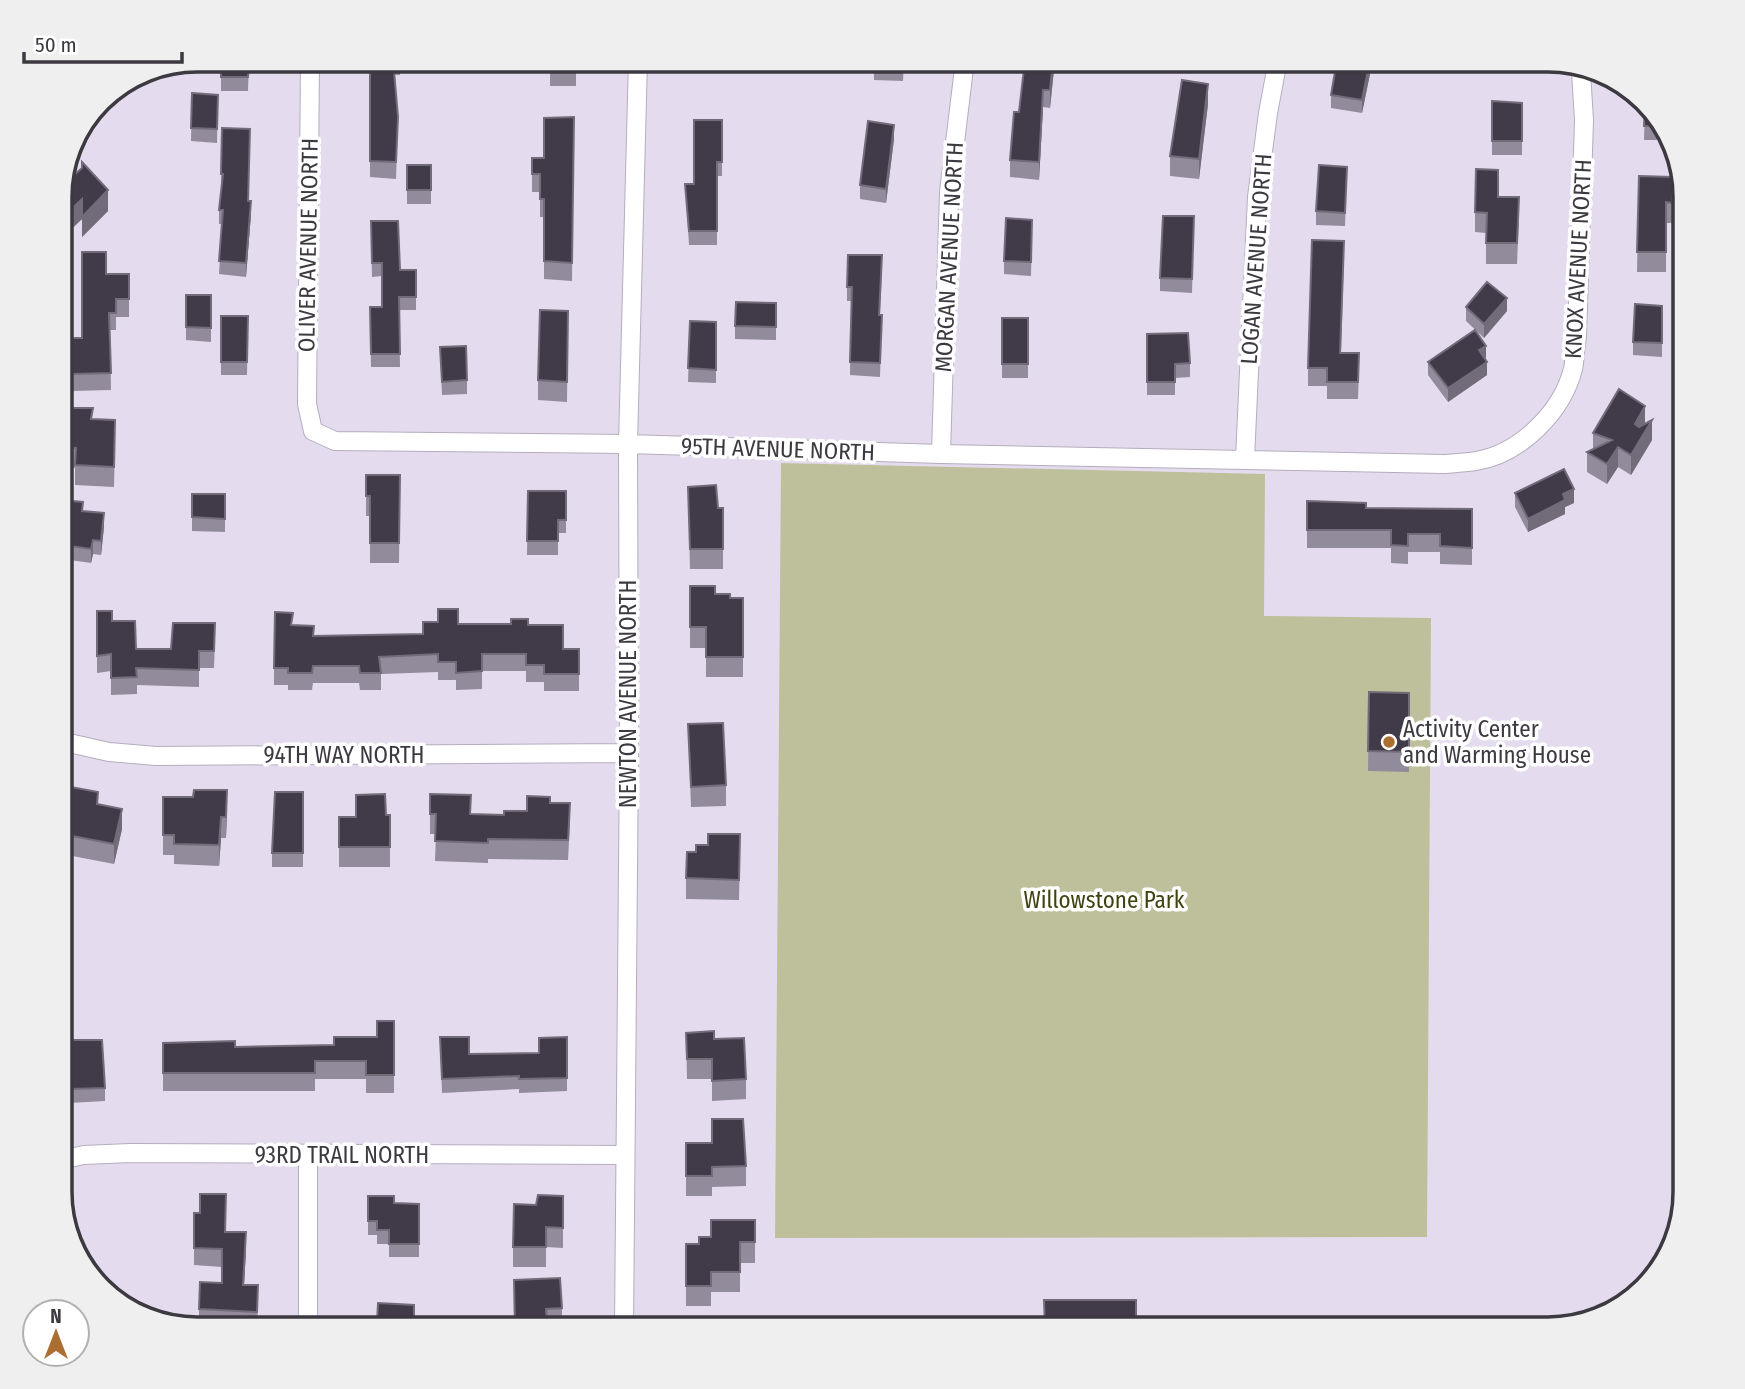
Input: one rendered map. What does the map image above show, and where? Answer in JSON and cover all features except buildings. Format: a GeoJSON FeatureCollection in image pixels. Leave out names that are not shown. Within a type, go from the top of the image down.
{"type":"FeatureCollection","features":[{"type":"Feature","properties":{"kind":"street","name":"OLIVER AVENUE NORTH"},"geometry":{"type":"LineString","coordinates":[[310,72],[307,404],[313,431]]}},
{"type":"Feature","properties":{"kind":"street","name":"NEWTON AVENUE NORTH"},"geometry":{"type":"LineString","coordinates":[[624,1317],[629,753],[628,444],[638,72]]}},
{"type":"Feature","properties":{"kind":"street","name":"MORGAN AVENUE NORTH"},"geometry":{"type":"LineString","coordinates":[[942,454],[949,192],[964,72]]}},
{"type":"Feature","properties":{"kind":"street","name":"LOGAN AVENUE NORTH"},"geometry":{"type":"LineString","coordinates":[[1245,459],[1257,197],[1276,72]]}},
{"type":"Feature","properties":{"kind":"street","name":"KNOX AVENUE NORTH"},"geometry":{"type":"LineString","coordinates":[[1245,459],[1444,464],[1478,461],[1510,449],[1536,429],[1558,402],[1573,370],[1584,120],[1581,76]]}},
{"type":"Feature","properties":{"kind":"street","name":"95TH AVENUE NORTH"},"geometry":{"type":"LineString","coordinates":[[313,431],[335,440],[628,444],[942,454],[1245,459]]}},
{"type":"Feature","properties":{"kind":"street","name":"94TH WAY NORTH"},"geometry":{"type":"LineString","coordinates":[[72,743],[156,756],[629,753]]}},
{"type":"Feature","properties":{"kind":"street","name":"93RD TRAIL NORTH"},"geometry":{"type":"LineString","coordinates":[[72,1158],[130,1153],[308,1156],[625,1155]]}},
{"type":"Feature","properties":{"kind":"street"},"geometry":{"type":"LineString","coordinates":[[308,1156],[308,1317]]}},
{"type":"Feature","properties":{"kind":"green space","name":"Willowstone Park"},"geometry":{"type":"Polygon","coordinates":[[[781,463],[1265,474],[1264,616],[1431,618],[1427,1237],[775,1238],[781,463]]]}},
{"type":"Feature","properties":{"kind":"place","name":"Activity Center and Warming House"},"geometry":{"type":"Point","coordinates":[1389,742]}}]}
